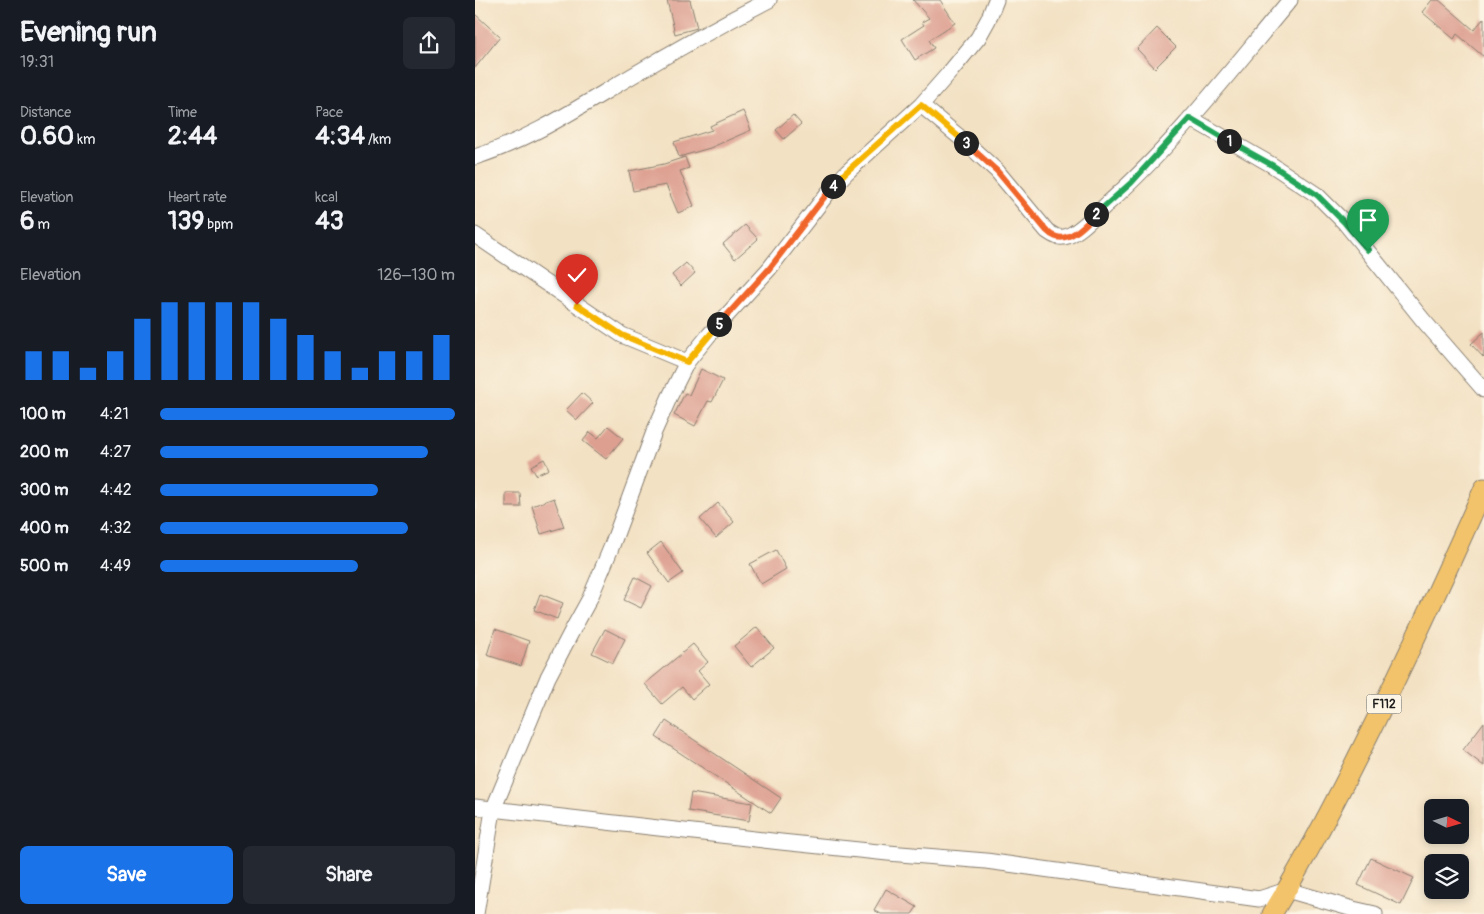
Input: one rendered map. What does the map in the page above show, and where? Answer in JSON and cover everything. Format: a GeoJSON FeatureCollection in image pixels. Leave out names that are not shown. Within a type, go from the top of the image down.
{"type":"FeatureCollection","features":[{"type":"Feature","properties":{"kind":"main road","name":"F112"},"geometry":{"type":"LineString","coordinates":[[1272,914],[1338,797],[1418,634],[1484,488]]}},
{"type":"Feature","properties":{"kind":"street"},"geometry":{"type":"LineString","coordinates":[[476,914],[484,875],[493,810],[548,677],[590,598],[611,548],[654,432],[687,362],[769,269],[845,173],[921,105],[978,38],[996,0]]}},
{"type":"Feature","properties":{"kind":"street"},"geometry":{"type":"LineString","coordinates":[[921,105],[997,171],[1047,231],[1055,237],[1062,238],[1069,236],[1079,229],[1131,183],[1190,118],[1290,0]]}},
{"type":"Feature","properties":{"kind":"street"},"geometry":{"type":"LineString","coordinates":[[475,157],[529,136],[758,2]]}},
{"type":"Feature","properties":{"kind":"street"},"geometry":{"type":"LineString","coordinates":[[1190,118],[1272,165],[1317,195],[1345,223],[1423,320],[1484,390]]}},
{"type":"Feature","properties":{"kind":"street"},"geometry":{"type":"LineString","coordinates":[[475,235],[622,335],[687,362]]}},
{"type":"Feature","properties":{"kind":"street"},"geometry":{"type":"LineString","coordinates":[[475,807],[771,841],[887,853],[986,860],[1259,899],[1287,890],[1375,914]]}},
{"type":"Feature","properties":{"kind":"building"},"geometry":{"type":"Polygon","coordinates":[[[667,0],[690,0],[697,28],[675,34],[667,0]]]}},
{"type":"Feature","properties":{"kind":"building"},"geometry":{"type":"Polygon","coordinates":[[[913,0],[940,0],[955,23],[929,40],[934,48],[915,60],[902,39],[924,25],[922,22],[929,18],[913,0]]]}},
{"type":"Feature","properties":{"kind":"building"},"geometry":{"type":"Polygon","coordinates":[[[1432,0],[1439,0],[1474,30],[1484,18],[1484,57],[1457,34],[1454,39],[1422,12],[1432,0]]]}},
{"type":"Feature","properties":{"kind":"building"},"geometry":{"type":"Polygon","coordinates":[[[475,14],[500,37],[475,68],[475,14]]]}},
{"type":"Feature","properties":{"kind":"building"},"geometry":{"type":"Polygon","coordinates":[[[1157,28],[1176,47],[1155,68],[1137,49],[1157,28]]]}},
{"type":"Feature","properties":{"kind":"building"},"geometry":{"type":"Polygon","coordinates":[[[743,111],[751,130],[710,148],[679,157],[674,142],[712,130],[710,126],[743,111]]]}},
{"type":"Feature","properties":{"kind":"building"},"geometry":{"type":"Polygon","coordinates":[[[793,115],[801,124],[784,139],[776,130],[793,115]]]}},
{"type":"Feature","properties":{"kind":"building"},"geometry":{"type":"Polygon","coordinates":[[[685,157],[689,168],[680,171],[694,206],[678,213],[666,185],[633,191],[629,171],[664,164],[685,157]]]}},
{"type":"Feature","properties":{"kind":"building"},"geometry":{"type":"Polygon","coordinates":[[[745,225],[758,239],[735,259],[723,244],[745,225]]]}},
{"type":"Feature","properties":{"kind":"building"},"geometry":{"type":"Polygon","coordinates":[[[686,263],[695,273],[681,286],[672,275],[686,263]]]}},
{"type":"Feature","properties":{"kind":"building"},"geometry":{"type":"Polygon","coordinates":[[[1484,332],[1484,358],[1471,344],[1484,332]]]}},
{"type":"Feature","properties":{"kind":"building"},"geometry":{"type":"Polygon","coordinates":[[[701,369],[723,380],[712,402],[708,401],[695,426],[674,415],[685,393],[689,395],[701,369]]]}},
{"type":"Feature","properties":{"kind":"building"},"geometry":{"type":"Polygon","coordinates":[[[582,393],[593,403],[577,420],[566,410],[582,393]]]}},
{"type":"Feature","properties":{"kind":"building"},"geometry":{"type":"Polygon","coordinates":[[[608,426],[623,438],[606,459],[583,441],[590,432],[598,438],[608,426]]]}},
{"type":"Feature","properties":{"kind":"building"},"geometry":{"type":"Polygon","coordinates":[[[544,459],[549,469],[536,475],[531,466],[544,459]]]}},
{"type":"Feature","properties":{"kind":"building"},"geometry":{"type":"Polygon","coordinates":[[[506,493],[520,493],[521,507],[506,507],[506,493]]]}},
{"type":"Feature","properties":{"kind":"building"},"geometry":{"type":"Polygon","coordinates":[[[554,498],[564,527],[541,534],[532,506],[554,498]]]}},
{"type":"Feature","properties":{"kind":"building"},"geometry":{"type":"Polygon","coordinates":[[[718,503],[734,522],[716,538],[700,519],[718,503]]]}},
{"type":"Feature","properties":{"kind":"building"},"geometry":{"type":"Polygon","coordinates":[[[661,542],[683,573],[669,583],[647,553],[661,542]]]}},
{"type":"Feature","properties":{"kind":"building"},"geometry":{"type":"Polygon","coordinates":[[[776,550],[786,569],[761,584],[750,564],[776,550]]]}},
{"type":"Feature","properties":{"kind":"building"},"geometry":{"type":"Polygon","coordinates":[[[635,577],[652,586],[641,608],[624,600],[635,577]]]}},
{"type":"Feature","properties":{"kind":"building"},"geometry":{"type":"Polygon","coordinates":[[[540,594],[563,603],[557,619],[534,610],[540,594]]]}},
{"type":"Feature","properties":{"kind":"building"},"geometry":{"type":"Polygon","coordinates":[[[757,627],[774,648],[751,667],[734,646],[757,627]]]}},
{"type":"Feature","properties":{"kind":"building"},"geometry":{"type":"Polygon","coordinates":[[[495,629],[529,641],[521,666],[487,655],[495,629]]]}},
{"type":"Feature","properties":{"kind":"building"},"geometry":{"type":"Polygon","coordinates":[[[605,629],[625,639],[613,663],[592,653],[605,629]]]}},
{"type":"Feature","properties":{"kind":"building"},"geometry":{"type":"Polygon","coordinates":[[[693,644],[708,662],[698,671],[709,684],[692,699],[682,687],[662,704],[645,684],[693,644]]]}},
{"type":"Feature","properties":{"kind":"building"},"geometry":{"type":"Polygon","coordinates":[[[666,721],[781,798],[771,813],[656,737],[666,721]]]}},
{"type":"Feature","properties":{"kind":"building"},"geometry":{"type":"Polygon","coordinates":[[[1484,722],[1484,766],[1463,750],[1484,722]]]}},
{"type":"Feature","properties":{"kind":"building"},"geometry":{"type":"Polygon","coordinates":[[[691,793],[752,803],[749,821],[688,811],[691,793]]]}},
{"type":"Feature","properties":{"kind":"building"},"geometry":{"type":"Polygon","coordinates":[[[1371,858],[1414,878],[1401,905],[1358,885],[1371,858]]]}},
{"type":"Feature","properties":{"kind":"building"},"geometry":{"type":"Polygon","coordinates":[[[886,889],[917,907],[912,914],[881,914],[874,910],[886,889]]]}},
{"type":"Feature","properties":{"kind":"route"},"geometry":{"type":"LineString","coordinates":[[577,305],[622,335],[687,362],[769,269],[845,173],[921,105],[997,171],[1047,231],[1055,237],[1069,236],[1079,229],[1131,183],[1190,118],[1272,165],[1317,195],[1368,250]]}}]}
